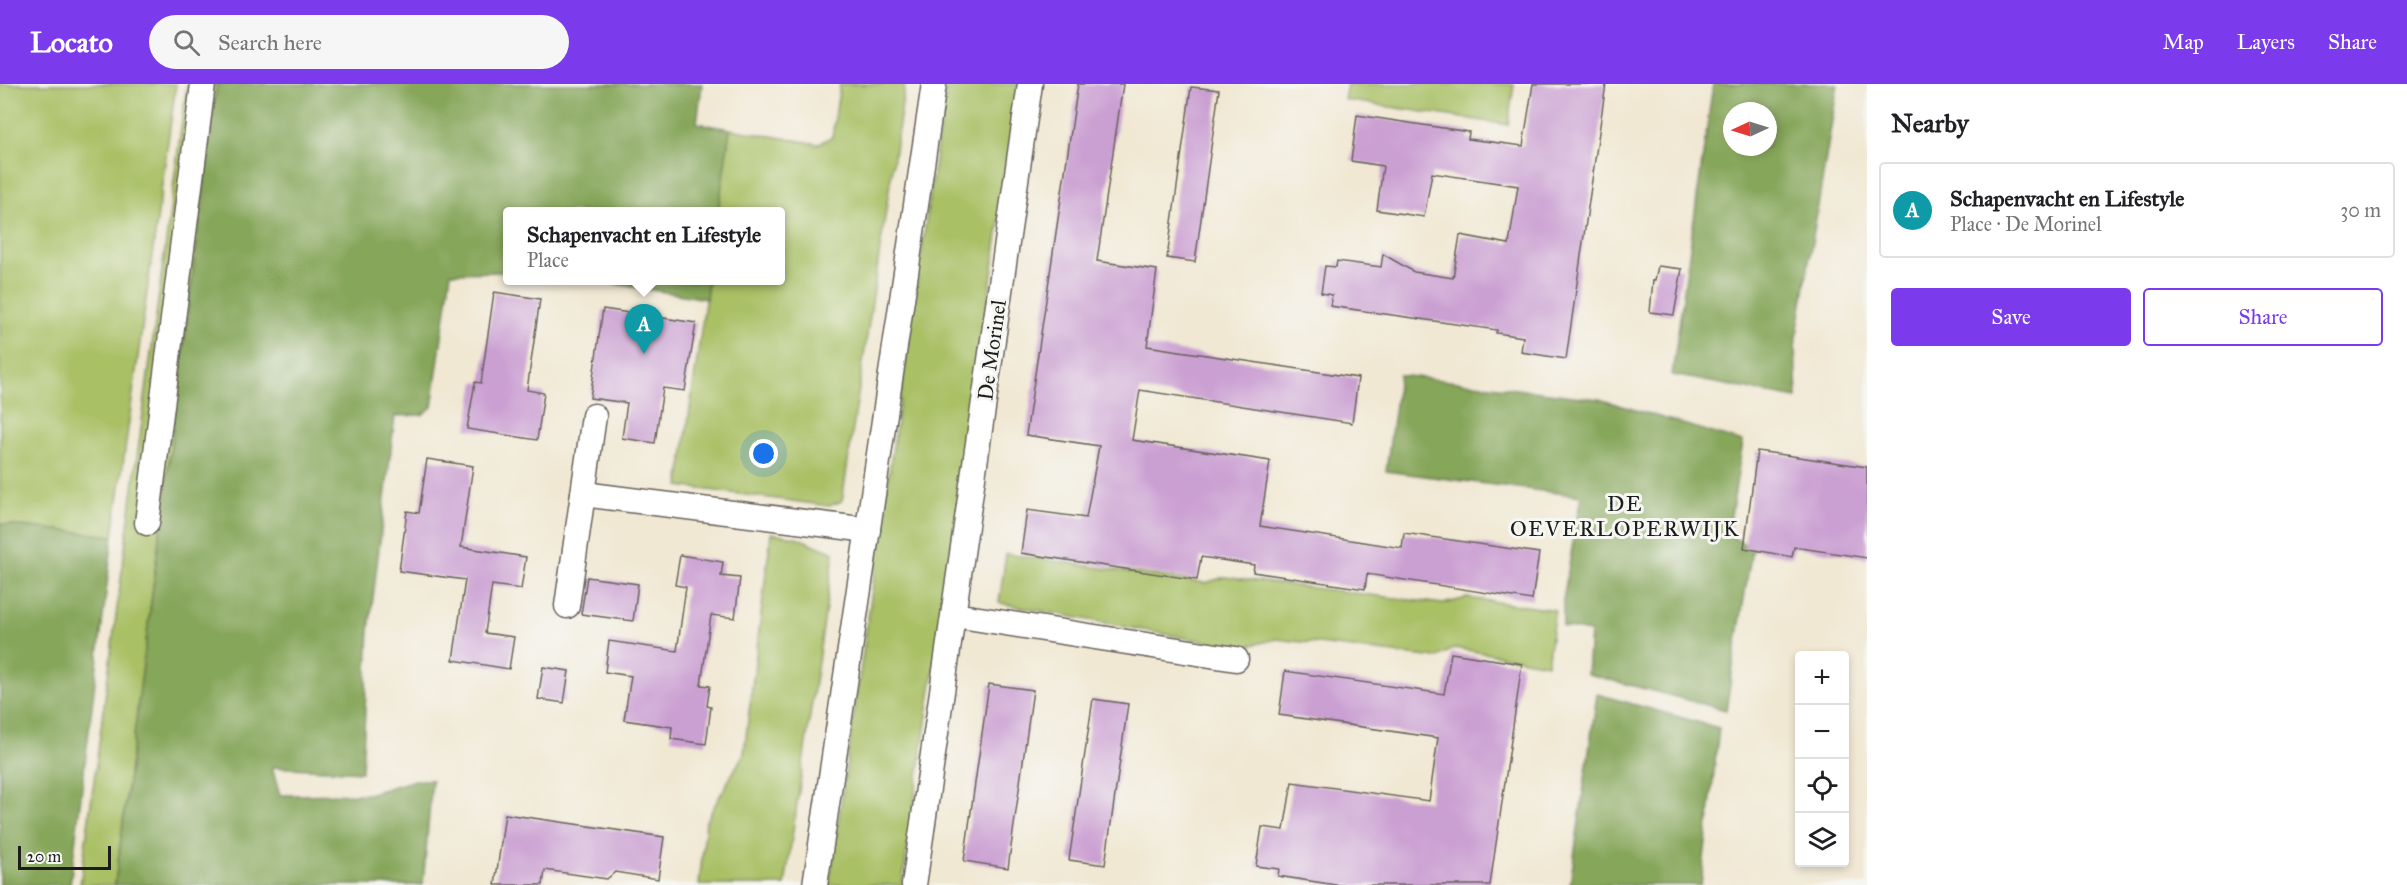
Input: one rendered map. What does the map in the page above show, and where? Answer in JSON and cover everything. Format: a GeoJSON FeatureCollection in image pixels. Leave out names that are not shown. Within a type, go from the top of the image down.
{"type":"FeatureCollection","features":[{"type":"Feature","properties":{"kind":"street"},"geometry":{"type":"LineString","coordinates":[[147,523],[203,84]]}},
{"type":"Feature","properties":{"kind":"street"},"geometry":{"type":"LineString","coordinates":[[815,885],[934,84]]}},
{"type":"Feature","properties":{"kind":"street","name":"De Morinel"},"geometry":{"type":"LineString","coordinates":[[914,885],[1030,84]]}},
{"type":"Feature","properties":{"kind":"street"},"geometry":{"type":"LineString","coordinates":[[567,606],[594,416]]}},
{"type":"Feature","properties":{"kind":"street"},"geometry":{"type":"LineString","coordinates":[[583,494],[868,530]]}},
{"type":"Feature","properties":{"kind":"street"},"geometry":{"type":"LineString","coordinates":[[954,615],[1236,658]]}},
{"type":"Feature","properties":{"kind":"green space"},"geometry":{"type":"Polygon","coordinates":[[[0,84],[176,84],[113,536],[0,524],[0,84]]]}},
{"type":"Feature","properties":{"kind":"green space"},"geometry":{"type":"Polygon","coordinates":[[[187,84],[217,84],[115,885],[80,885],[187,84]]]}},
{"type":"Feature","properties":{"kind":"green space"},"geometry":{"type":"Polygon","coordinates":[[[217,84],[702,84],[697,123],[730,129],[719,207],[503,207],[503,272],[451,273],[432,407],[422,415],[395,416],[369,631],[362,772],[272,767],[280,795],[368,794],[415,780],[432,780],[423,885],[115,885],[217,84]]]}},
{"type":"Feature","properties":{"kind":"green space"},"geometry":{"type":"Polygon","coordinates":[[[840,84],[905,84],[842,501],[829,506],[679,486],[707,285],[785,285],[785,207],[719,207],[730,129],[818,144],[832,137],[840,84]]]}},
{"type":"Feature","properties":{"kind":"green space"},"geometry":{"type":"Polygon","coordinates":[[[946,84],[1020,84],[902,885],[829,885],[946,84]]]}},
{"type":"Feature","properties":{"kind":"green space"},"geometry":{"type":"Polygon","coordinates":[[[1347,84],[1514,84],[1508,125],[1344,100],[1347,84]]]}},
{"type":"Feature","properties":{"kind":"green space"},"geometry":{"type":"Polygon","coordinates":[[[1713,84],[1838,84],[1795,347],[1797,398],[1672,375],[1713,84]]]}},
{"type":"Feature","properties":{"kind":"green space"},"geometry":{"type":"Polygon","coordinates":[[[622,285],[708,285],[706,299],[622,285]]]}},
{"type":"Feature","properties":{"kind":"green space"},"geometry":{"type":"Polygon","coordinates":[[[1399,375],[1599,399],[1743,442],[1728,534],[1752,549],[1726,710],[1587,674],[1590,632],[1563,627],[1563,600],[1581,496],[1386,471],[1399,375]]]}},
{"type":"Feature","properties":{"kind":"green space"},"geometry":{"type":"Polygon","coordinates":[[[0,524],[113,536],[70,885],[0,885],[0,524]]]}},
{"type":"Feature","properties":{"kind":"green space"},"geometry":{"type":"Polygon","coordinates":[[[771,533],[796,537],[834,553],[785,885],[699,885],[706,821],[744,753],[771,533]]]}},
{"type":"Feature","properties":{"kind":"green space"},"geometry":{"type":"Polygon","coordinates":[[[1006,554],[1205,583],[1225,577],[1443,604],[1467,598],[1555,610],[1547,664],[1455,648],[1436,658],[1277,639],[1239,648],[999,603],[1006,554]]]}},
{"type":"Feature","properties":{"kind":"green space"},"geometry":{"type":"Polygon","coordinates":[[[1597,694],[1719,728],[1701,885],[1570,885],[1597,694]]]}},
{"type":"Feature","properties":{"kind":"building"},"geometry":{"type":"Polygon","coordinates":[[[1078,84],[1123,84],[1097,261],[1157,270],[1147,346],[1358,378],[1352,423],[1140,390],[1132,440],[1270,461],[1260,526],[1402,548],[1404,533],[1539,553],[1532,600],[1367,574],[1365,589],[1253,572],[1254,565],[1201,557],[1197,580],[1021,553],[1027,510],[1086,518],[1099,446],[1026,435],[1078,84]]]}},
{"type":"Feature","properties":{"kind":"building"},"geometry":{"type":"Polygon","coordinates":[[[1533,84],[1606,84],[1566,359],[1521,352],[1523,337],[1496,333],[1497,330],[1330,306],[1332,295],[1321,293],[1325,266],[1336,267],[1337,261],[1381,267],[1383,254],[1414,272],[1453,278],[1460,235],[1509,244],[1518,186],[1432,173],[1424,217],[1377,210],[1383,166],[1351,161],[1357,115],[1469,132],[1468,139],[1523,146],[1533,84]]]}},
{"type":"Feature","properties":{"kind":"building"},"geometry":{"type":"Polygon","coordinates":[[[1191,87],[1219,90],[1195,262],[1167,258],[1191,87]]]}},
{"type":"Feature","properties":{"kind":"building"},"geometry":{"type":"Polygon","coordinates":[[[1658,266],[1682,269],[1674,315],[1650,312],[1653,280],[1655,280],[1658,266]]]}},
{"type":"Feature","properties":{"kind":"building"},"geometry":{"type":"Polygon","coordinates":[[[494,292],[540,299],[527,390],[544,393],[537,440],[467,429],[475,382],[481,383],[494,292]]]}},
{"type":"Feature","properties":{"kind":"building"},"geometry":{"type":"Polygon","coordinates":[[[603,309],[696,323],[685,391],[663,388],[655,443],[622,438],[627,403],[590,398],[603,309]]]}},
{"type":"Feature","properties":{"kind":"building"},"geometry":{"type":"Polygon","coordinates":[[[1757,451],[1867,467],[1867,558],[1794,547],[1792,557],[1744,548],[1757,451]]]}},
{"type":"Feature","properties":{"kind":"building"},"geometry":{"type":"Polygon","coordinates":[[[427,459],[473,466],[461,547],[526,557],[521,589],[492,585],[485,633],[514,637],[509,669],[453,660],[465,580],[399,571],[407,511],[419,513],[427,459]]]}},
{"type":"Feature","properties":{"kind":"building"},"geometry":{"type":"Polygon","coordinates":[[[680,555],[723,562],[721,576],[740,578],[735,618],[711,615],[701,685],[710,686],[707,706],[711,707],[706,744],[671,739],[672,727],[624,720],[631,676],[605,672],[609,641],[677,651],[686,587],[675,585],[680,555]]]}},
{"type":"Feature","properties":{"kind":"building"},"geometry":{"type":"Polygon","coordinates":[[[587,577],[638,584],[633,621],[581,614],[587,577]]]}},
{"type":"Feature","properties":{"kind":"building"},"geometry":{"type":"Polygon","coordinates":[[[1451,653],[1522,664],[1490,885],[1336,885],[1278,876],[1279,869],[1256,866],[1262,827],[1284,830],[1292,782],[1429,801],[1438,738],[1279,715],[1285,671],[1444,694],[1451,653]]]}},
{"type":"Feature","properties":{"kind":"building"},"geometry":{"type":"Polygon","coordinates":[[[543,667],[569,671],[564,703],[538,699],[543,667]]]}},
{"type":"Feature","properties":{"kind":"building"},"geometry":{"type":"Polygon","coordinates":[[[989,684],[1033,690],[1008,868],[964,861],[989,684]]]}},
{"type":"Feature","properties":{"kind":"building"},"geometry":{"type":"Polygon","coordinates":[[[1093,699],[1128,704],[1105,865],[1069,860],[1093,699]]]}},
{"type":"Feature","properties":{"kind":"building"},"geometry":{"type":"Polygon","coordinates":[[[505,814],[664,837],[658,879],[615,872],[607,879],[545,870],[543,885],[495,885],[505,814]]]}},
{"type":"Feature","properties":{"kind":"place","name":"Schapenvacht en Lifestyle"},"geometry":{"type":"Point","coordinates":[644,354]}},
{"type":"Feature","properties":{"kind":"district","name":"DE OEVERLOPERWIJK"},"geometry":{"type":"Point","coordinates":[1625,516]}}]}
